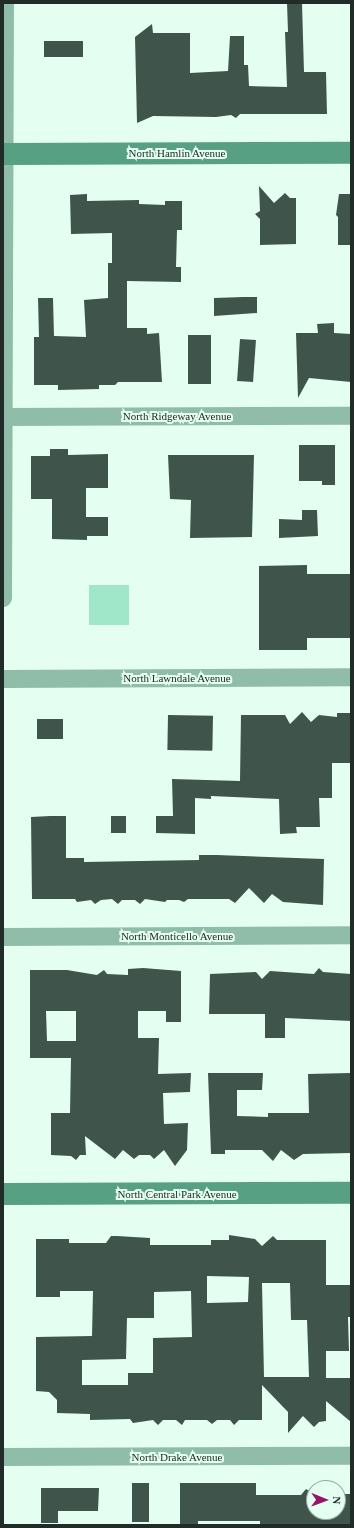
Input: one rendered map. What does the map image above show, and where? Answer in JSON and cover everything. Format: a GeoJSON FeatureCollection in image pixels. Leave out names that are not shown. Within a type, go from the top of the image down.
{"type":"FeatureCollection","features":[{"type":"Feature","properties":{"kind":"street"},"geometry":{"type":"LineString","coordinates":[[3,598],[5,3]]}},
{"type":"Feature","properties":{"kind":"street","name":"North Hamlin Avenue"},"geometry":{"type":"LineString","coordinates":[[4,154],[351,153]]}},
{"type":"Feature","properties":{"kind":"street","name":"North Ridgeway Avenue"},"geometry":{"type":"LineString","coordinates":[[3,417],[351,416]]}},
{"type":"Feature","properties":{"kind":"street","name":"North Lawndale Avenue"},"geometry":{"type":"LineString","coordinates":[[3,679],[351,677]]}},
{"type":"Feature","properties":{"kind":"street","name":"North Monticello Avenue"},"geometry":{"type":"LineString","coordinates":[[3,937],[351,935]]}},
{"type":"Feature","properties":{"kind":"street","name":"North Central Park Avenue"},"geometry":{"type":"LineString","coordinates":[[3,1194],[351,1193]]}},
{"type":"Feature","properties":{"kind":"street","name":"North Drake Avenue"},"geometry":{"type":"LineString","coordinates":[[3,1457],[351,1456]]}},
{"type":"Feature","properties":{"kind":"green space"},"geometry":{"type":"Polygon","coordinates":[[[89,585],[129,585],[129,625],[89,625],[89,585]]]}},
{"type":"Feature","properties":{"kind":"building"},"geometry":{"type":"Polygon","coordinates":[[[287,3],[302,3],[304,72],[326,72],[327,114],[240,114],[236,118],[231,115],[216,117],[153,116],[137,123],[135,37],[152,24],[153,33],[190,33],[190,73],[228,71],[230,36],[244,36],[244,65],[248,65],[249,86],[287,87],[285,32],[288,32],[287,3]]]}},
{"type":"Feature","properties":{"kind":"building"},"geometry":{"type":"Polygon","coordinates":[[[44,41],[83,41],[83,57],[44,57],[44,41]]]}},
{"type":"Feature","properties":{"kind":"building"},"geometry":{"type":"Polygon","coordinates":[[[259,186],[274,203],[285,193],[290,198],[296,198],[296,244],[260,245],[260,219],[255,214],[260,211],[259,186]]]}},
{"type":"Feature","properties":{"kind":"building"},"geometry":{"type":"Polygon","coordinates":[[[87,194],[87,201],[139,200],[139,204],[165,205],[165,201],[182,201],[182,230],[177,230],[176,267],[181,267],[181,282],[127,281],[127,328],[147,328],[147,334],[159,333],[162,382],[118,382],[115,385],[99,385],[99,389],[58,390],[58,385],[34,385],[34,337],[39,337],[38,298],[53,298],[54,336],[86,337],[84,300],[108,298],[108,263],[112,263],[112,233],[71,234],[70,195],[87,194]]]}},
{"type":"Feature","properties":{"kind":"building"},"geometry":{"type":"Polygon","coordinates":[[[339,194],[351,194],[351,245],[338,245],[338,217],[336,215],[339,194]]]}},
{"type":"Feature","properties":{"kind":"building"},"geometry":{"type":"Polygon","coordinates":[[[257,297],[257,313],[214,316],[214,298],[257,297]]]}},
{"type":"Feature","properties":{"kind":"building"},"geometry":{"type":"Polygon","coordinates":[[[334,323],[334,333],[351,334],[351,382],[309,378],[298,398],[296,333],[318,333],[317,324],[334,323]]]}},
{"type":"Feature","properties":{"kind":"building"},"geometry":{"type":"Polygon","coordinates":[[[188,335],[211,335],[211,384],[188,384],[188,335]]]}},
{"type":"Feature","properties":{"kind":"building"},"geometry":{"type":"Polygon","coordinates":[[[240,339],[256,340],[253,382],[237,381],[240,339]]]}},
{"type":"Feature","properties":{"kind":"building"},"geometry":{"type":"Polygon","coordinates":[[[299,445],[335,445],[335,485],[322,485],[322,481],[299,481],[299,445]]]}},
{"type":"Feature","properties":{"kind":"building"},"geometry":{"type":"Polygon","coordinates":[[[50,449],[68,449],[68,455],[108,454],[108,488],[86,488],[86,517],[108,517],[108,536],[87,536],[87,540],[52,539],[52,499],[31,499],[31,456],[50,456],[50,449]]]}},
{"type":"Feature","properties":{"kind":"building"},"geometry":{"type":"Polygon","coordinates":[[[168,455],[254,455],[252,537],[190,538],[191,500],[170,499],[168,455]]]}},
{"type":"Feature","properties":{"kind":"building"},"geometry":{"type":"Polygon","coordinates":[[[302,510],[317,510],[318,536],[279,538],[279,519],[302,520],[302,510]]]}},
{"type":"Feature","properties":{"kind":"building"},"geometry":{"type":"Polygon","coordinates":[[[307,565],[307,574],[351,574],[351,638],[307,638],[307,650],[259,650],[259,566],[307,565]]]}},
{"type":"Feature","properties":{"kind":"building"},"geometry":{"type":"Polygon","coordinates":[[[302,712],[311,722],[319,715],[337,717],[337,713],[351,713],[351,763],[332,763],[332,798],[319,798],[320,827],[296,827],[297,833],[280,834],[279,799],[211,796],[211,799],[195,798],[195,834],[156,833],[156,816],[173,816],[172,779],[240,781],[241,715],[285,715],[290,724],[302,712]]]}},
{"type":"Feature","properties":{"kind":"building"},"geometry":{"type":"Polygon","coordinates":[[[168,715],[213,716],[212,751],[167,750],[168,715]]]}},
{"type":"Feature","properties":{"kind":"building"},"geometry":{"type":"Polygon","coordinates":[[[37,719],[63,719],[63,739],[37,739],[37,719]]]}},
{"type":"Feature","properties":{"kind":"building"},"geometry":{"type":"Polygon","coordinates":[[[66,816],[66,858],[84,858],[84,862],[199,860],[199,855],[324,859],[323,905],[283,902],[272,894],[264,903],[249,888],[235,903],[229,899],[188,899],[184,902],[179,900],[167,900],[165,902],[145,899],[140,904],[135,900],[122,900],[118,904],[112,899],[101,900],[95,904],[91,900],[77,902],[75,899],[32,899],[31,817],[66,816]]]}},
{"type":"Feature","properties":{"kind":"building"},"geometry":{"type":"Polygon","coordinates":[[[111,816],[126,816],[126,833],[111,833],[111,816]]]}},
{"type":"Feature","properties":{"kind":"building"},"geometry":{"type":"Polygon","coordinates":[[[143,968],[181,971],[181,1022],[166,1022],[166,1011],[138,1011],[138,1038],[159,1038],[158,1074],[191,1073],[190,1092],[163,1093],[164,1124],[188,1123],[187,1150],[175,1166],[164,1150],[154,1159],[150,1155],[139,1155],[134,1159],[123,1150],[115,1159],[85,1136],[86,1155],[80,1155],[76,1160],[71,1156],[51,1155],[51,1113],[70,1113],[71,1058],[30,1058],[30,970],[67,970],[97,975],[104,970],[107,974],[128,975],[128,969],[143,968]],[[46,1011],[47,1041],[76,1041],[76,1011],[46,1011]]]}},
{"type":"Feature","properties":{"kind":"building"},"geometry":{"type":"Polygon","coordinates":[[[319,968],[323,972],[351,974],[351,1021],[285,1018],[285,1038],[265,1038],[265,1014],[209,1014],[210,974],[256,972],[262,979],[270,971],[314,974],[319,968]]]}},
{"type":"Feature","properties":{"kind":"building"},"geometry":{"type":"Polygon","coordinates":[[[208,1073],[263,1073],[262,1090],[237,1090],[237,1116],[268,1117],[268,1113],[309,1113],[308,1074],[350,1073],[351,1153],[303,1154],[294,1160],[281,1150],[273,1161],[262,1150],[225,1150],[225,1154],[211,1154],[208,1073]]]}},
{"type":"Feature","properties":{"kind":"building"},"geometry":{"type":"Polygon","coordinates":[[[229,1235],[255,1239],[262,1246],[273,1236],[277,1240],[326,1240],[326,1285],[351,1285],[351,1317],[348,1317],[349,1351],[326,1351],[326,1378],[351,1378],[351,1422],[326,1401],[326,1421],[319,1422],[314,1427],[303,1416],[288,1433],[288,1412],[262,1385],[262,1420],[239,1420],[234,1425],[230,1420],[217,1420],[212,1424],[207,1420],[185,1420],[182,1425],[176,1420],[163,1420],[158,1425],[153,1420],[133,1423],[130,1419],[90,1420],[90,1414],[57,1413],[57,1400],[49,1392],[36,1391],[36,1337],[92,1336],[93,1291],[60,1291],[60,1297],[36,1297],[36,1239],[69,1239],[69,1243],[106,1243],[111,1236],[117,1236],[150,1238],[150,1245],[211,1245],[211,1240],[229,1240],[229,1235]],[[207,1276],[207,1303],[248,1302],[249,1277],[207,1276]],[[262,1283],[264,1377],[309,1377],[307,1320],[291,1320],[290,1283],[262,1283]],[[191,1291],[154,1292],[154,1318],[127,1318],[126,1359],[82,1360],[82,1385],[128,1385],[128,1373],[153,1373],[153,1338],[192,1337],[191,1291]]]}},
{"type":"Feature","properties":{"kind":"building"},"geometry":{"type":"Polygon","coordinates":[[[132,1483],[149,1483],[149,1522],[132,1522],[132,1483]]]}},
{"type":"Feature","properties":{"kind":"building"},"geometry":{"type":"Polygon","coordinates":[[[180,1483],[256,1483],[256,1495],[301,1495],[306,1489],[306,1520],[346,1520],[346,1494],[351,1494],[351,1525],[260,1525],[260,1521],[198,1521],[198,1525],[180,1525],[180,1483]]]}},
{"type":"Feature","properties":{"kind":"building"},"geometry":{"type":"Polygon","coordinates":[[[41,1488],[99,1488],[98,1511],[58,1511],[58,1523],[41,1523],[41,1488]]]}}]}
